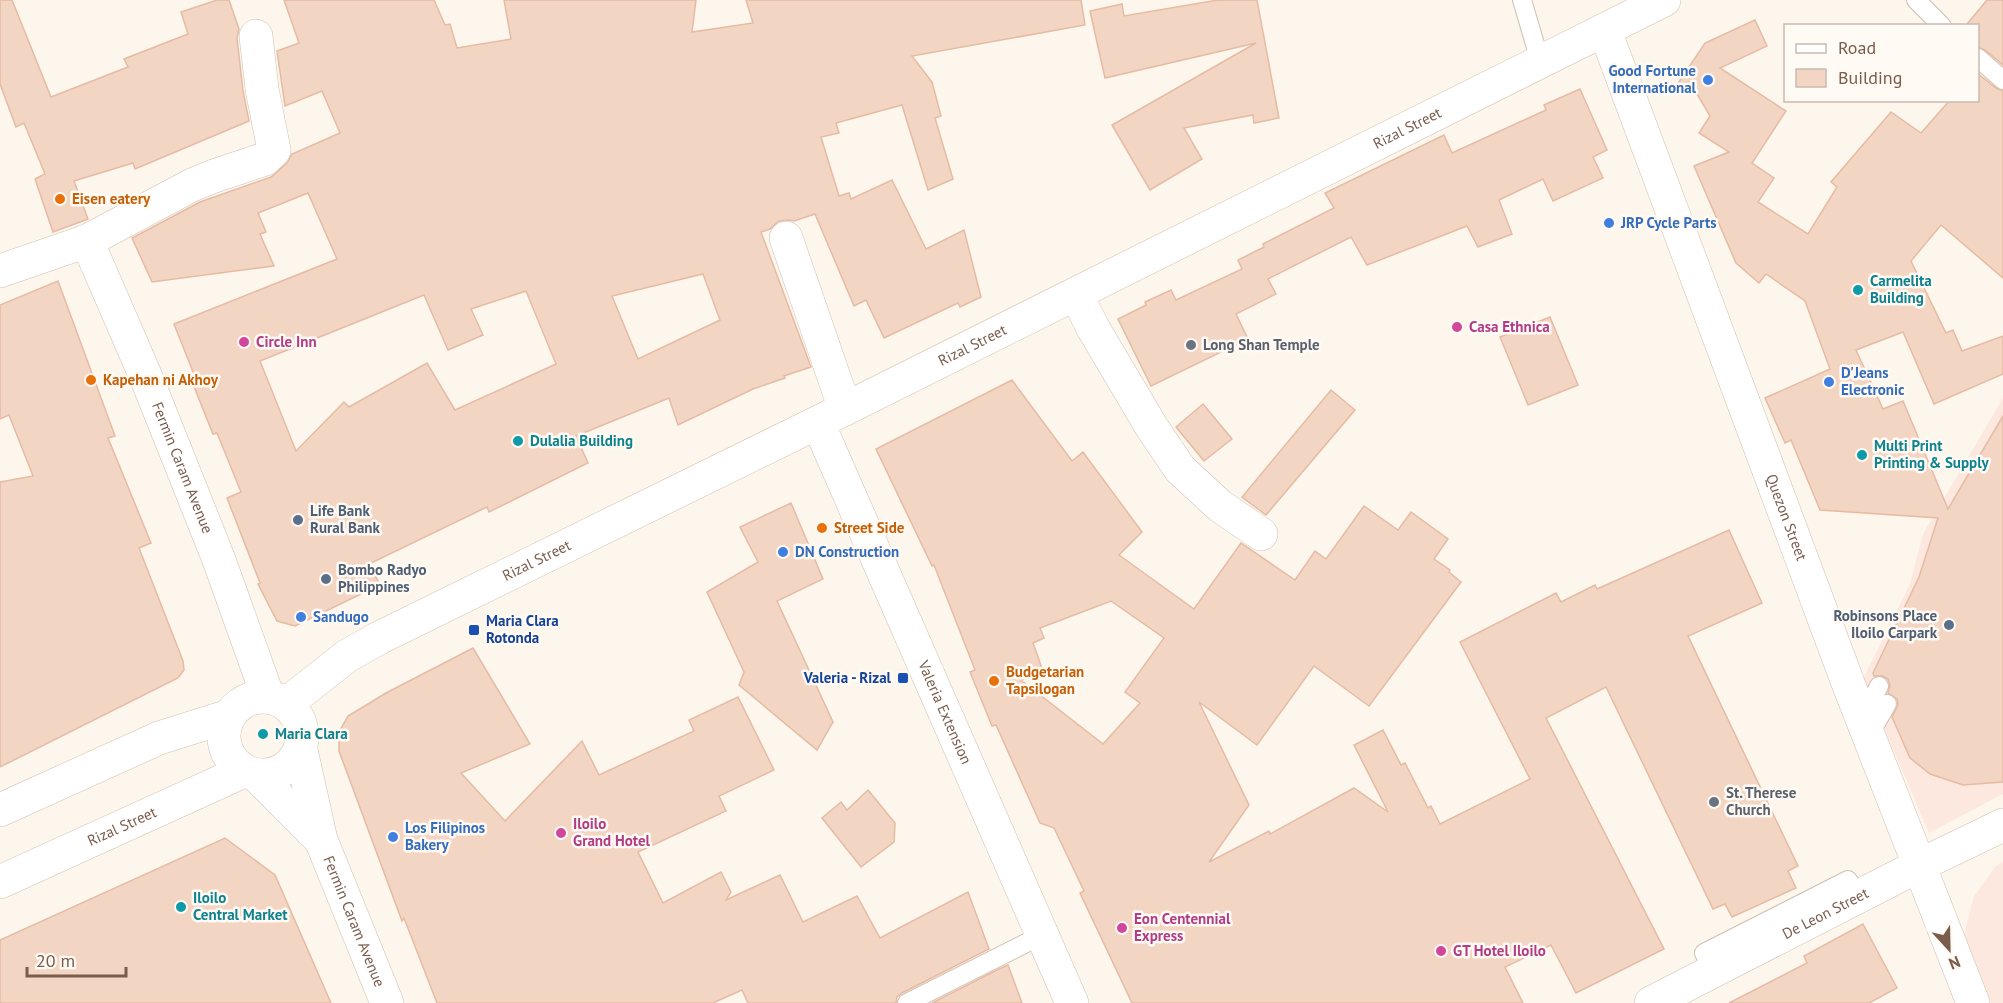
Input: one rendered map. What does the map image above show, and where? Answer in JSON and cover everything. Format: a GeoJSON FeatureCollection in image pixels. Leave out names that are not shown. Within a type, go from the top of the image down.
{"type":"FeatureCollection","features":[{"type":"Feature","properties":{"kind":"street","name":"Rizal Street"},"geometry":{"type":"LineString","coordinates":[[277,700],[379,638],[832,416],[1664,0]]}},
{"type":"Feature","properties":{"kind":"street","name":"Quezon Street"},"geometry":{"type":"LineString","coordinates":[[1605,31],[1873,720],[1920,865],[1973,1003]]}},
{"type":"Feature","properties":{"kind":"street"},"geometry":{"type":"LineString","coordinates":[[0,271],[87,241],[192,185],[271,155],[274,150],[262,89],[256,36]]}},
{"type":"Feature","properties":{"kind":"street","name":"Valeria Extension"},"geometry":{"type":"LineString","coordinates":[[786,238],[832,416],[1042,935],[1072,1003]]}},
{"type":"Feature","properties":{"kind":"street","name":"Fermin Caram Avenue"},"geometry":{"type":"LineString","coordinates":[[87,241],[146,377],[277,700]]}},
{"type":"Feature","properties":{"kind":"street"},"geometry":{"type":"LineString","coordinates":[[1076,294],[1093,328],[1151,426],[1180,469],[1220,506],[1261,534]]}},
{"type":"Feature","properties":{"kind":"street"},"geometry":{"type":"LineString","coordinates":[[248,700],[277,700],[296,713],[302,724],[301,750],[288,768],[267,776],[250,773],[228,755],[224,735],[229,716],[240,704],[248,700]]}},
{"type":"Feature","properties":{"kind":"street"},"geometry":{"type":"LineString","coordinates":[[0,810],[159,738],[229,716]]}},
{"type":"Feature","properties":{"kind":"street","name":"Fermin Caram Avenue"},"geometry":{"type":"LineString","coordinates":[[301,750],[321,840],[387,1003]]}},
{"type":"Feature","properties":{"kind":"street","name":"Rizal Street"},"geometry":{"type":"LineString","coordinates":[[0,882],[250,773]]}},
{"type":"Feature","properties":{"kind":"street","name":"Fermin Caram Avenue"},"geometry":{"type":"LineString","coordinates":[[250,773],[321,840]]}},
{"type":"Feature","properties":{"kind":"street","name":"De Leon Street"},"geometry":{"type":"LineString","coordinates":[[1651,1003],[2003,825]]}},
{"type":"Feature","properties":{"kind":"lane"},"geometry":{"type":"LineString","coordinates":[[1522,0],[1540,61]]}},
{"type":"Feature","properties":{"kind":"lane"},"geometry":{"type":"LineString","coordinates":[[1916,0],[1940,24]]}},
{"type":"Feature","properties":{"kind":"lane"},"geometry":{"type":"LineString","coordinates":[[1979,60],[2003,80]]}},
{"type":"Feature","properties":{"kind":"lane"},"geometry":{"type":"LineString","coordinates":[[1873,720],[1879,686]]}},
{"type":"Feature","properties":{"kind":"lane"},"geometry":{"type":"LineString","coordinates":[[907,1003],[1042,935]]}},
{"type":"Feature","properties":{"kind":"shaded area","name":"Robinsons Place Iloilo Carpark"},"geometry":{"type":"Polygon","coordinates":[[[2003,398],[2003,794],[1929,833],[1863,679],[1910,584],[1923,534],[2003,398]]]}},
{"type":"Feature","properties":{"kind":"shaded area"},"geometry":{"type":"Polygon","coordinates":[[[2003,862],[2003,1003],[1991,1003],[1964,935],[1974,896],[1996,866],[2003,862]]]}},
{"type":"Feature","properties":{"kind":"building"},"geometry":{"type":"Polygon","coordinates":[[[0,0],[12,0],[51,97],[128,67],[124,59],[188,34],[181,12],[217,0],[229,0],[239,29],[237,38],[249,121],[135,169],[133,163],[74,181],[88,219],[53,232],[35,179],[45,174],[24,123],[16,127],[0,84],[0,0]]]}},
{"type":"Feature","properties":{"kind":"building"},"geometry":{"type":"Polygon","coordinates":[[[284,0],[434,0],[445,25],[450,24],[457,48],[511,39],[504,0],[696,0],[692,32],[753,23],[746,0],[1081,0],[1085,25],[912,56],[932,82],[941,116],[935,118],[953,179],[928,190],[902,105],[836,123],[839,133],[821,137],[839,196],[849,193],[851,199],[892,180],[926,249],[964,230],[981,297],[960,307],[958,303],[884,338],[866,300],[854,306],[815,214],[794,221],[779,221],[770,229],[761,232],[811,367],[753,389],[678,425],[669,398],[576,436],[588,463],[489,512],[487,507],[369,564],[380,585],[295,626],[277,621],[258,584],[260,583],[227,498],[241,492],[217,433],[213,434],[193,384],[197,382],[174,324],[337,259],[308,193],[258,213],[266,232],[260,234],[274,266],[152,282],[132,238],[200,202],[271,177],[287,163],[292,154],[340,133],[322,91],[285,106],[277,51],[299,43],[284,0]],[[703,274],[612,296],[638,359],[720,320],[703,274]],[[526,291],[471,309],[483,335],[448,350],[424,295],[260,361],[296,451],[344,402],[349,407],[427,363],[455,410],[556,364],[526,291]]]}},
{"type":"Feature","properties":{"kind":"building"},"geometry":{"type":"Polygon","coordinates":[[[1218,0],[1257,0],[1279,118],[1254,123],[1253,115],[1184,128],[1202,159],[1150,190],[1112,125],[1256,43],[1105,78],[1090,11],[1122,4],[1124,16],[1218,0]]]}},
{"type":"Feature","properties":{"kind":"building"},"geometry":{"type":"Polygon","coordinates":[[[1987,0],[2003,0],[2003,65],[1979,48],[1979,24],[1967,24],[1987,0]]]}},
{"type":"Feature","properties":{"kind":"building"},"geometry":{"type":"Polygon","coordinates":[[[1755,20],[1767,46],[1720,68],[1786,111],[1752,163],[1774,178],[1758,202],[1808,234],[1837,187],[1831,182],[1891,112],[1921,133],[1948,102],[1979,102],[1979,75],[2003,91],[2003,278],[1941,225],[1911,261],[1946,333],[1953,330],[1962,351],[2003,336],[2003,374],[1934,404],[1903,332],[1856,350],[1883,409],[1903,401],[1948,509],[2003,416],[2003,782],[1963,785],[1930,774],[1910,758],[1892,717],[1898,705],[1897,699],[1888,693],[1890,686],[1888,679],[1883,676],[1874,676],[1873,673],[1919,577],[1938,518],[1820,510],[1791,440],[1785,443],[1765,398],[1830,369],[1805,301],[1766,274],[1759,283],[1736,263],[1694,166],[1729,152],[1699,133],[1710,116],[1690,82],[1675,88],[1705,43],[1755,20]]]}},
{"type":"Feature","properties":{"kind":"building"},"geometry":{"type":"Polygon","coordinates":[[[1580,89],[1607,150],[1593,157],[1603,178],[1553,201],[1543,179],[1499,200],[1512,234],[1478,247],[1467,226],[1367,265],[1351,237],[1268,279],[1276,294],[1236,314],[1248,339],[1151,386],[1118,319],[1146,305],[1145,302],[1171,290],[1176,300],[1242,269],[1238,260],[1264,247],[1263,244],[1334,208],[1325,193],[1444,135],[1452,153],[1546,110],[1544,105],[1580,89]]]}},
{"type":"Feature","properties":{"kind":"building"},"geometry":{"type":"Polygon","coordinates":[[[58,281],[115,436],[108,438],[151,543],[139,548],[183,661],[184,670],[178,678],[0,767],[0,482],[33,476],[9,415],[0,419],[0,305],[58,281]]]}},
{"type":"Feature","properties":{"kind":"building"},"geometry":{"type":"Polygon","coordinates":[[[1550,317],[1578,385],[1528,405],[1500,337],[1550,317]]]}},
{"type":"Feature","properties":{"kind":"building"},"geometry":{"type":"Polygon","coordinates":[[[1012,380],[1072,461],[1083,452],[1142,532],[1119,555],[1194,609],[1241,543],[1295,580],[1315,551],[1326,559],[1364,506],[1398,530],[1411,512],[1448,539],[1434,559],[1450,570],[1449,572],[1461,582],[1369,706],[1314,666],[1257,745],[1199,702],[1249,805],[1209,862],[1269,831],[1270,834],[1354,788],[1388,812],[1354,745],[1383,730],[1401,765],[1405,763],[1428,808],[1431,806],[1440,824],[1530,779],[1460,642],[1556,593],[1561,602],[1595,585],[1597,589],[1729,530],[1762,603],[1688,636],[1798,866],[1788,871],[1796,888],[1732,917],[1725,904],[1713,909],[1606,687],[1546,718],[1664,949],[1576,993],[1551,945],[1505,967],[1523,1003],[1132,1003],[1080,893],[1084,891],[1054,828],[1040,823],[996,725],[992,726],[970,672],[975,670],[934,565],[932,566],[876,449],[1012,380]],[[1111,601],[1040,628],[1044,638],[1033,643],[1043,671],[1021,680],[1103,744],[1140,703],[1125,692],[1164,638],[1111,601]]]}},
{"type":"Feature","properties":{"kind":"building"},"geometry":{"type":"Polygon","coordinates":[[[1331,390],[1355,410],[1266,515],[1242,497],[1331,390]]]}},
{"type":"Feature","properties":{"kind":"building"},"geometry":{"type":"Polygon","coordinates":[[[1203,404],[1232,439],[1204,461],[1176,427],[1203,404]]]}},
{"type":"Feature","properties":{"kind":"building"},"geometry":{"type":"Polygon","coordinates":[[[791,503],[823,579],[777,601],[833,722],[817,750],[739,685],[744,672],[707,592],[758,562],[740,527],[791,503]]]}},
{"type":"Feature","properties":{"kind":"building"},"geometry":{"type":"Polygon","coordinates":[[[473,648],[530,744],[461,773],[505,821],[582,741],[599,775],[694,731],[689,720],[738,697],[774,770],[719,796],[726,811],[638,852],[663,903],[721,872],[731,892],[726,900],[780,875],[803,922],[857,896],[880,938],[968,892],[989,949],[902,993],[897,997],[896,1003],[748,1003],[742,990],[713,1003],[437,1003],[404,918],[402,921],[339,751],[339,732],[348,716],[386,693],[473,648]]]}},
{"type":"Feature","properties":{"kind":"building"},"geometry":{"type":"Polygon","coordinates":[[[868,790],[895,823],[894,842],[861,867],[822,818],[841,802],[847,810],[868,790]]]}},
{"type":"Feature","properties":{"kind":"building","name":"Iloilo Central Market"},"geometry":{"type":"Polygon","coordinates":[[[225,838],[275,875],[331,1003],[0,1003],[0,940],[225,838]]]}},
{"type":"Feature","properties":{"kind":"building"},"geometry":{"type":"Polygon","coordinates":[[[1863,924],[1897,988],[1869,1003],[1729,1003],[1807,963],[1804,956],[1863,924]]]}},
{"type":"Feature","properties":{"kind":"building"},"geometry":{"type":"Polygon","coordinates":[[[1008,965],[1022,1003],[932,1003],[997,970],[1008,965]]]}},
{"type":"Feature","properties":{"kind":"place","name":"Good Fortune International"},"geometry":{"type":"Point","coordinates":[1708,80]}},
{"type":"Feature","properties":{"kind":"place","name":"Eisen eatery"},"geometry":{"type":"Point","coordinates":[60,199]}},
{"type":"Feature","properties":{"kind":"place","name":"JRP Cycle Parts"},"geometry":{"type":"Point","coordinates":[1609,223]}},
{"type":"Feature","properties":{"kind":"place","name":"Carmelita Building"},"geometry":{"type":"Point","coordinates":[1858,290]}},
{"type":"Feature","properties":{"kind":"place","name":"Casa Ethnica"},"geometry":{"type":"Point","coordinates":[1457,327]}},
{"type":"Feature","properties":{"kind":"place","name":"Circle Inn"},"geometry":{"type":"Point","coordinates":[244,342]}},
{"type":"Feature","properties":{"kind":"place","name":"Long Shan Temple"},"geometry":{"type":"Point","coordinates":[1191,345]}},
{"type":"Feature","properties":{"kind":"place","name":"Kapehan ni Akhoy"},"geometry":{"type":"Point","coordinates":[91,380]}},
{"type":"Feature","properties":{"kind":"place","name":"D'Jeans Electronic"},"geometry":{"type":"Point","coordinates":[1829,382]}},
{"type":"Feature","properties":{"kind":"place","name":"Dulalia Building"},"geometry":{"type":"Point","coordinates":[518,441]}},
{"type":"Feature","properties":{"kind":"place","name":"Multi Print Printing & Supply"},"geometry":{"type":"Point","coordinates":[1862,455]}},
{"type":"Feature","properties":{"kind":"place","name":"Life Bank Rural Bank"},"geometry":{"type":"Point","coordinates":[298,520]}},
{"type":"Feature","properties":{"kind":"place","name":"Street Side"},"geometry":{"type":"Point","coordinates":[822,528]}},
{"type":"Feature","properties":{"kind":"place","name":"DN Construction"},"geometry":{"type":"Point","coordinates":[783,552]}},
{"type":"Feature","properties":{"kind":"place","name":"Bombo Radyo Philippines"},"geometry":{"type":"Point","coordinates":[326,579]}},
{"type":"Feature","properties":{"kind":"place","name":"Sandugo"},"geometry":{"type":"Point","coordinates":[301,617]}},
{"type":"Feature","properties":{"kind":"place","name":"Robinsons Place Iloilo Carpark"},"geometry":{"type":"Point","coordinates":[1949,625]}},
{"type":"Feature","properties":{"kind":"place","name":"Maria Clara Rotonda"},"geometry":{"type":"Point","coordinates":[474,630]}},
{"type":"Feature","properties":{"kind":"place","name":"Valeria - Rizal"},"geometry":{"type":"Point","coordinates":[903,678]}},
{"type":"Feature","properties":{"kind":"place","name":"Budgetarian Tapsilogan"},"geometry":{"type":"Point","coordinates":[994,681]}},
{"type":"Feature","properties":{"kind":"place","name":"Maria Clara"},"geometry":{"type":"Point","coordinates":[263,734]}},
{"type":"Feature","properties":{"kind":"place","name":"St. Therese Church"},"geometry":{"type":"Point","coordinates":[1714,802]}},
{"type":"Feature","properties":{"kind":"place","name":"Iloilo Grand Hotel"},"geometry":{"type":"Point","coordinates":[561,833]}},
{"type":"Feature","properties":{"kind":"place","name":"Los Filipinos Bakery"},"geometry":{"type":"Point","coordinates":[393,837]}},
{"type":"Feature","properties":{"kind":"place","name":"Iloilo Central Market"},"geometry":{"type":"Point","coordinates":[181,907]}},
{"type":"Feature","properties":{"kind":"place","name":"Eon Centennial Express"},"geometry":{"type":"Point","coordinates":[1122,928]}},
{"type":"Feature","properties":{"kind":"place","name":"GT Hotel Iloilo"},"geometry":{"type":"Point","coordinates":[1441,951]}}]}
